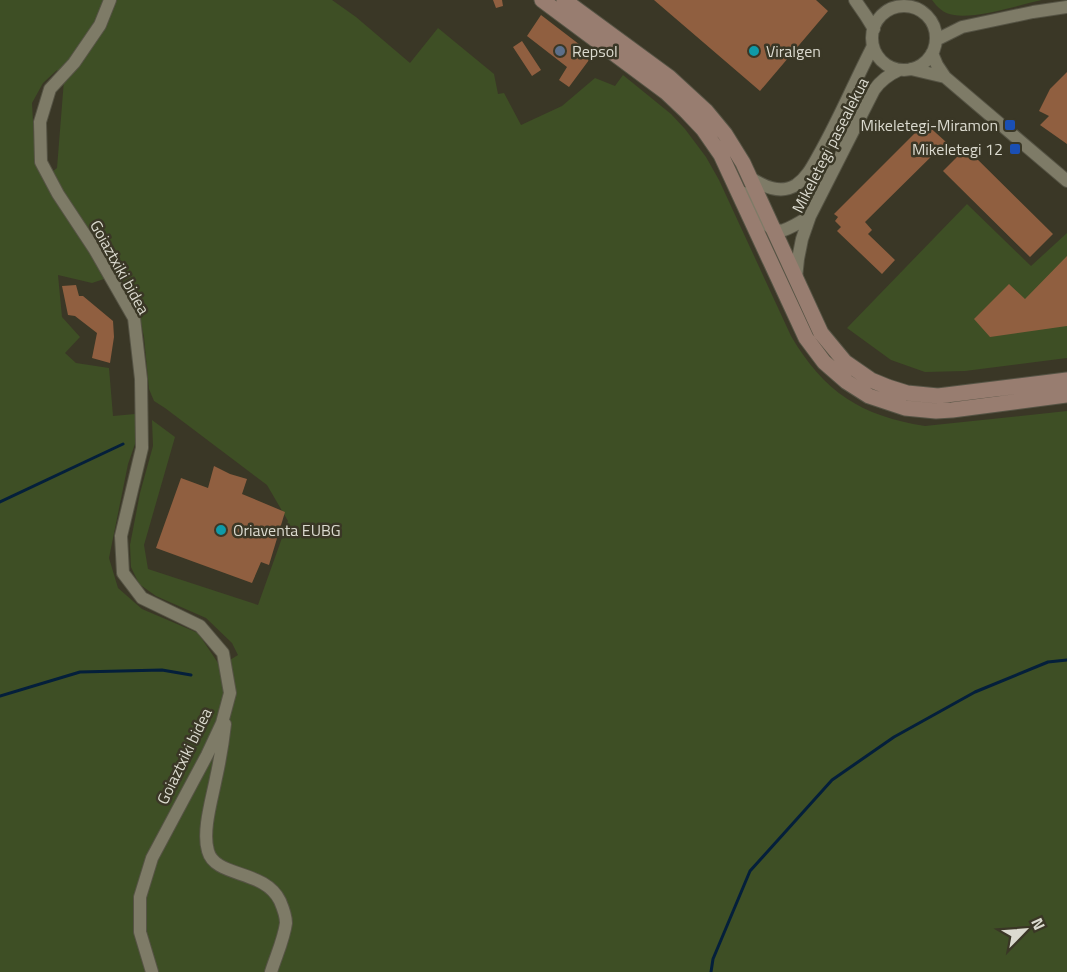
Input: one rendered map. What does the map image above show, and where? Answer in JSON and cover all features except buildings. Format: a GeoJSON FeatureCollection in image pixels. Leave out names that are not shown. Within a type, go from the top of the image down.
{"type":"FeatureCollection","features":[{"type":"Feature","properties":{"kind":"main road"},"geometry":{"type":"LineString","coordinates":[[542,0],[667,93],[703,129],[721,155],[806,338],[824,362],[847,382],[869,396],[896,405],[936,411],[1067,395]]}},
{"type":"Feature","properties":{"kind":"main road"},"geometry":{"type":"LineString","coordinates":[[564,0],[669,77],[706,111],[725,134],[743,163],[821,333],[845,362],[871,380],[907,393],[938,396],[1067,380]]}},
{"type":"Feature","properties":{"kind":"street","name":"Goiaztxiki bidea"},"geometry":{"type":"LineString","coordinates":[[110,0],[100,25],[74,63],[50,89],[40,122],[41,162],[57,194],[96,250],[134,318],[141,380],[142,448],[121,536],[123,573],[142,598],[200,626],[223,653],[230,693],[222,723],[152,858],[140,897],[140,932],[152,972]]}},
{"type":"Feature","properties":{"kind":"street"},"geometry":{"type":"LineString","coordinates":[[905,69],[920,66],[927,60],[936,40],[935,31],[921,0]]}},
{"type":"Feature","properties":{"kind":"street"},"geometry":{"type":"LineString","coordinates":[[856,1],[909,7],[919,10],[929,19],[962,27]]}},
{"type":"Feature","properties":{"kind":"street"},"geometry":{"type":"LineString","coordinates":[[856,1],[874,29]]}},
{"type":"Feature","properties":{"kind":"street"},"geometry":{"type":"LineString","coordinates":[[898,5],[883,14],[877,21],[872,38],[877,55],[890,67],[945,77]]}},
{"type":"Feature","properties":{"kind":"street"},"geometry":{"type":"LineString","coordinates":[[936,40],[962,27],[1063,6]]}},
{"type":"Feature","properties":{"kind":"street","name":"Mikeletegi pasealekua"},"geometry":{"type":"LineString","coordinates":[[749,177],[770,188],[779,189],[795,186],[803,179],[829,137],[873,46]]}},
{"type":"Feature","properties":{"kind":"street"},"geometry":{"type":"LineString","coordinates":[[932,53],[945,77],[1067,182]]}},
{"type":"Feature","properties":{"kind":"street","name":"Mikeletegi pasealekua"},"geometry":{"type":"LineString","coordinates":[[796,279],[800,249],[810,216],[874,90],[887,76],[905,69]]}},
{"type":"Feature","properties":{"kind":"street"},"geometry":{"type":"LineString","coordinates":[[733,181],[746,195],[758,216],[773,230],[782,230],[810,216]]}},
{"type":"Feature","properties":{"kind":"street"},"geometry":{"type":"LineString","coordinates":[[230,693],[208,821],[206,840],[208,854],[214,862],[226,869],[257,879],[269,886],[278,896],[286,922],[271,972]]}},
{"type":"Feature","properties":{"kind":"green space"},"geometry":{"type":"Polygon","coordinates":[[[0,0],[332,0],[356,17],[410,63],[438,28],[494,74],[498,94],[504,93],[521,125],[562,106],[595,78],[615,86],[623,75],[671,114],[706,157],[719,180],[791,336],[817,372],[846,398],[882,416],[925,426],[1067,411],[1067,972],[0,972],[0,0]],[[57,70],[43,83],[32,103],[35,160],[43,179],[57,168],[64,80],[57,70]],[[95,238],[88,247],[107,278],[92,283],[58,275],[62,317],[80,337],[65,353],[76,363],[109,368],[113,416],[135,414],[136,441],[128,464],[109,558],[118,588],[142,609],[198,633],[220,666],[238,655],[232,643],[206,618],[156,596],[139,584],[131,567],[130,545],[140,493],[153,446],[152,420],[175,437],[144,545],[148,569],[258,605],[288,521],[267,485],[154,401],[149,389],[144,337],[138,309],[95,238]]]}},
{"type":"Feature","properties":{"kind":"green space"},"geometry":{"type":"Polygon","coordinates":[[[932,0],[1042,0],[963,16],[944,12],[932,0]]]}},
{"type":"Feature","properties":{"kind":"green space"},"geometry":{"type":"Polygon","coordinates":[[[967,204],[1031,266],[1067,233],[1067,358],[965,371],[925,372],[891,360],[847,328],[967,204]]]}},
{"type":"Feature","properties":{"kind":"waterway"},"geometry":{"type":"LineString","coordinates":[[0,502],[123,444]]}},
{"type":"Feature","properties":{"kind":"waterway"},"geometry":{"type":"LineString","coordinates":[[711,972],[713,959],[750,871],[832,780],[894,737],[975,692],[1048,662],[1067,660]]}},
{"type":"Feature","properties":{"kind":"waterway"},"geometry":{"type":"LineString","coordinates":[[0,696],[80,672],[162,670],[191,675]]}},
{"type":"Feature","properties":{"kind":"place","name":"Repsol"},"geometry":{"type":"Point","coordinates":[560,51]}},
{"type":"Feature","properties":{"kind":"place","name":"Viralgen"},"geometry":{"type":"Point","coordinates":[754,51]}},
{"type":"Feature","properties":{"kind":"place","name":"Mikeletegi-Miramon"},"geometry":{"type":"Point","coordinates":[1010,125]}},
{"type":"Feature","properties":{"kind":"place","name":"Mikeletegi 12"},"geometry":{"type":"Point","coordinates":[1015,149]}},
{"type":"Feature","properties":{"kind":"place","name":"Oriaventa EUBG"},"geometry":{"type":"Point","coordinates":[221,530]}}]}
